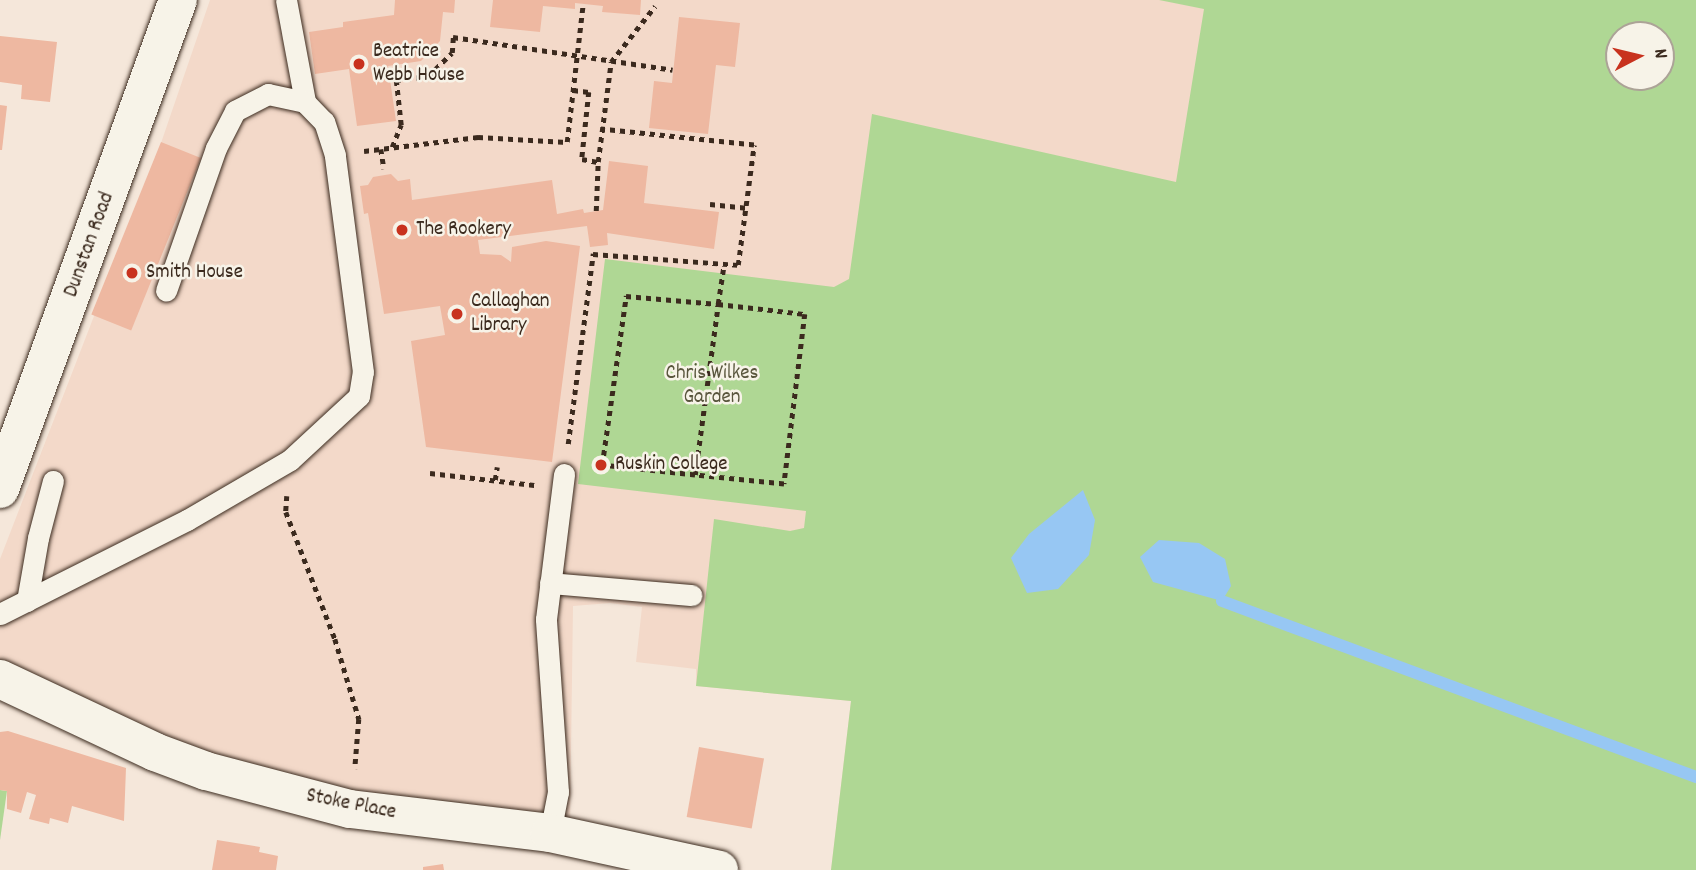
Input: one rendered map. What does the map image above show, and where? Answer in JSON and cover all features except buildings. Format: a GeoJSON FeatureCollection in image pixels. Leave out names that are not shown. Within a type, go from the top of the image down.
{"type":"FeatureCollection","features":[{"type":"Feature","properties":{"kind":"street","name":"Dunstan Road"},"geometry":{"type":"LineString","coordinates":[[0,489],[178,0]]}},
{"type":"Feature","properties":{"kind":"street","name":"Stoke Place"},"geometry":{"type":"LineString","coordinates":[[0,679],[155,752],[206,771],[350,809],[550,833],[719,870]]}},
{"type":"Feature","properties":{"kind":"lane"},"geometry":{"type":"LineString","coordinates":[[0,614],[187,520],[290,460],[359,396],[363,372],[335,155],[324,122],[305,102],[286,0]]}},
{"type":"Feature","properties":{"kind":"lane"},"geometry":{"type":"LineString","coordinates":[[166,291],[216,148],[236,111],[268,94],[305,102]]}},
{"type":"Feature","properties":{"kind":"lane"},"geometry":{"type":"LineString","coordinates":[[27,601],[38,538],[53,481]]}},
{"type":"Feature","properties":{"kind":"lane"},"geometry":{"type":"LineString","coordinates":[[550,833],[558,792],[547,619],[563,481]]}},
{"type":"Feature","properties":{"kind":"lane"},"geometry":{"type":"LineString","coordinates":[[550,583],[691,595]]}},
{"type":"Feature","properties":{"kind":"path"},"geometry":{"type":"LineString","coordinates":[[335,155],[478,137],[567,142],[583,3]]}},
{"type":"Feature","properties":{"kind":"path"},"geometry":{"type":"LineString","coordinates":[[596,211],[601,129],[611,62],[655,6]]}},
{"type":"Feature","properties":{"kind":"path"},"geometry":{"type":"LineString","coordinates":[[392,147],[401,125],[396,80],[428,76],[452,53],[453,37],[673,70]]}},
{"type":"Feature","properties":{"kind":"path"},"geometry":{"type":"LineString","coordinates":[[573,90],[589,92],[582,159],[598,162]]}},
{"type":"Feature","properties":{"kind":"path"},"geometry":{"type":"LineString","coordinates":[[430,473],[495,480],[563,481],[593,254],[738,265],[754,145],[601,129]]}},
{"type":"Feature","properties":{"kind":"path"},"geometry":{"type":"LineString","coordinates":[[382,149],[384,169]]}},
{"type":"Feature","properties":{"kind":"path"},"geometry":{"type":"LineString","coordinates":[[710,204],[746,208]]}},
{"type":"Feature","properties":{"kind":"path"},"geometry":{"type":"LineString","coordinates":[[695,475],[724,264]]}},
{"type":"Feature","properties":{"kind":"path"},"geometry":{"type":"LineString","coordinates":[[626,296],[718,304],[805,314],[784,484],[602,465],[626,296]]}},
{"type":"Feature","properties":{"kind":"path"},"geometry":{"type":"LineString","coordinates":[[290,460],[286,512],[335,639],[359,719],[350,809]]}},
{"type":"Feature","properties":{"kind":"path"},"geometry":{"type":"LineString","coordinates":[[495,480],[496,467]]}},
{"type":"Feature","properties":{"kind":"shaded area","name":"Ruskin College"},"geometry":{"type":"Polygon","coordinates":[[[210,0],[1204,0],[1276,558],[1190,870],[831,870],[851,701],[696,686],[696,669],[636,662],[642,607],[610,603],[573,606],[570,825],[356,797],[209,756],[0,666],[0,559],[161,143],[210,0]]]}},
{"type":"Feature","properties":{"kind":"green space","name":"Chris Wilkes Garden"},"geometry":{"type":"Polygon","coordinates":[[[1159,0],[1696,0],[1696,870],[831,870],[851,701],[696,686],[714,519],[790,531],[804,528],[806,511],[578,484],[605,259],[834,287],[849,279],[872,114],[1176,182],[1204,9],[1159,0]]]}},
{"type":"Feature","properties":{"kind":"green space"},"geometry":{"type":"Polygon","coordinates":[[[0,790],[7,791],[0,840],[0,790]]]}},
{"type":"Feature","properties":{"kind":"water"},"geometry":{"type":"Polygon","coordinates":[[[1083,490],[1095,520],[1089,555],[1058,589],[1027,593],[1011,558],[1029,534],[1083,490]]]}},
{"type":"Feature","properties":{"kind":"water"},"geometry":{"type":"Polygon","coordinates":[[[1159,540],[1199,543],[1225,559],[1231,586],[1222,601],[1153,582],[1140,557],[1159,540]]]}},
{"type":"Feature","properties":{"kind":"waterway"},"geometry":{"type":"LineString","coordinates":[[1222,601],[1696,777]]}},
{"type":"Feature","properties":{"kind":"place","name":"Beatrice Webb House"},"geometry":{"type":"Point","coordinates":[359,64]}},
{"type":"Feature","properties":{"kind":"place","name":"The Rookery"},"geometry":{"type":"Point","coordinates":[402,230]}},
{"type":"Feature","properties":{"kind":"place","name":"Smith House"},"geometry":{"type":"Point","coordinates":[132,273]}},
{"type":"Feature","properties":{"kind":"place","name":"Callaghan Library"},"geometry":{"type":"Point","coordinates":[457,314]}},
{"type":"Feature","properties":{"kind":"place","name":"Ruskin College"},"geometry":{"type":"Point","coordinates":[601,465]}}]}
